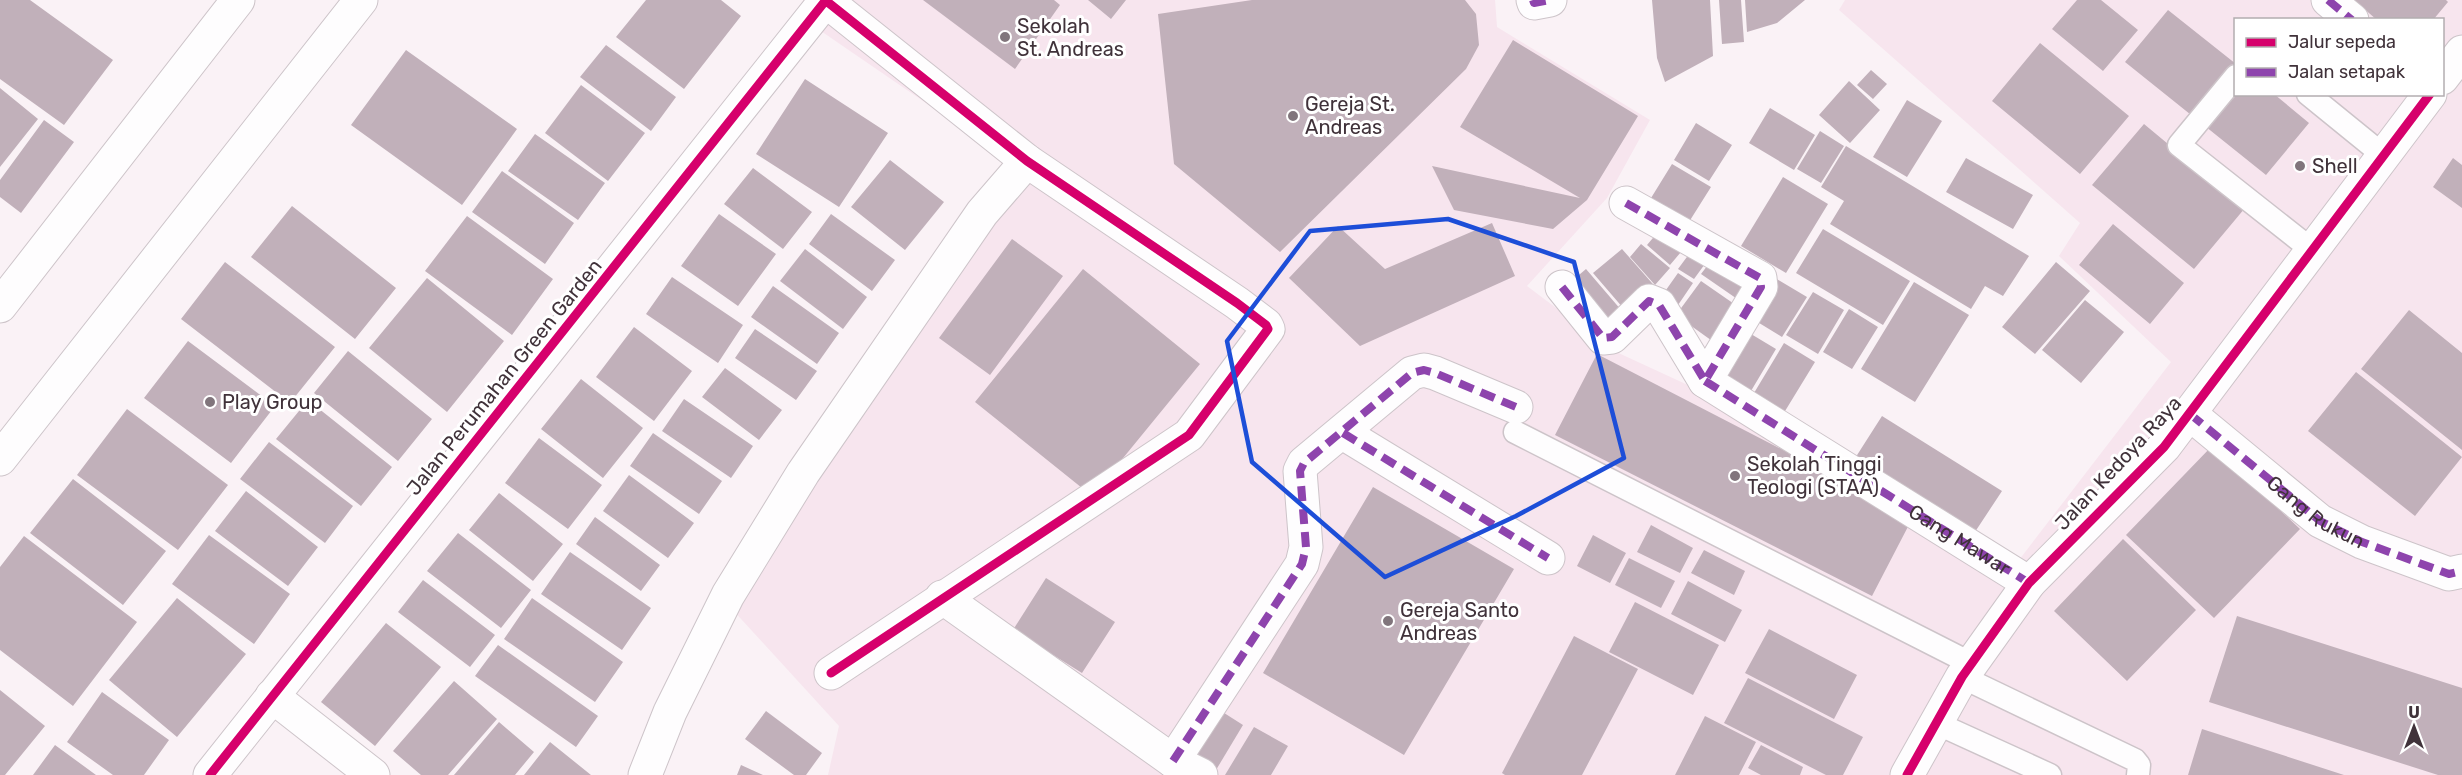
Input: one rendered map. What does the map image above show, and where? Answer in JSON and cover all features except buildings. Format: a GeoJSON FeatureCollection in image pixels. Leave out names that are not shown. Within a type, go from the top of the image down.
{"type":"FeatureCollection","features":[{"type":"Feature","properties":{"kind":"street"},"geometry":{"type":"LineString","coordinates":[[0,306],[238,0]]}},
{"type":"Feature","properties":{"kind":"street"},"geometry":{"type":"LineString","coordinates":[[0,459],[361,0]]}},
{"type":"Feature","properties":{"kind":"street"},"geometry":{"type":"LineString","coordinates":[[826,0],[1027,161],[1237,303],[1268,329],[1189,435],[942,597],[831,673]]}},
{"type":"Feature","properties":{"kind":"street","name":"Jalan Perumahan Green Garden"},"geometry":{"type":"LineString","coordinates":[[210,775],[826,0]]}},
{"type":"Feature","properties":{"kind":"street"},"geometry":{"type":"LineString","coordinates":[[1533,0],[1534,3],[1550,0]]}},
{"type":"Feature","properties":{"kind":"street"},"geometry":{"type":"LineString","coordinates":[[2328,0],[2350,18]]}},
{"type":"Feature","properties":{"kind":"street"},"geometry":{"type":"LineString","coordinates":[[2444,75],[2462,52]]}},
{"type":"Feature","properties":{"kind":"street","name":"Jalan Kedoya Raya"},"geometry":{"type":"LineString","coordinates":[[1907,775],[1967,670],[2029,583],[2163,447],[2428,96]]}},
{"type":"Feature","properties":{"kind":"street"},"geometry":{"type":"LineString","coordinates":[[645,775],[670,712],[728,595],[778,514],[810,463],[982,213],[1027,161]]}},
{"type":"Feature","properties":{"kind":"street"},"geometry":{"type":"LineString","coordinates":[[1626,203],[1760,278],[1761,287],[1705,381]]}},
{"type":"Feature","properties":{"kind":"street","name":"Gang Mawar"},"geometry":{"type":"LineString","coordinates":[[1562,287],[1603,338],[1612,337],[1649,301],[1655,302],[1705,381],[2029,583]]}},
{"type":"Feature","properties":{"kind":"street"},"geometry":{"type":"LineString","coordinates":[[942,597],[1187,768],[1302,564],[1306,547],[1300,471],[1304,463],[1343,433],[1412,373],[1424,370],[1516,419]]}},
{"type":"Feature","properties":{"kind":"street","name":"Gang Rukun"},"geometry":{"type":"LineString","coordinates":[[2190,414],[2320,521],[2362,543],[2449,574],[2462,571]]}},
{"type":"Feature","properties":{"kind":"street"},"geometry":{"type":"LineString","coordinates":[[1343,433],[1548,558]]}},
{"type":"Feature","properties":{"kind":"street"},"geometry":{"type":"LineString","coordinates":[[272,696],[373,775]]}},
{"type":"Feature","properties":{"kind":"lane"},"geometry":{"type":"LineString","coordinates":[[2234,77],[2179,145],[2312,250]]}},
{"type":"Feature","properties":{"kind":"lane"},"geometry":{"type":"LineString","coordinates":[[2310,96],[2383,155]]}},
{"type":"Feature","properties":{"kind":"lane"},"geometry":{"type":"LineString","coordinates":[[1516,419],[1967,670],[2135,760],[2139,765],[2138,775]]}},
{"type":"Feature","properties":{"kind":"lane"},"geometry":{"type":"LineString","coordinates":[[1936,723],[2050,775]]}},
{"type":"Feature","properties":{"kind":"highlighted area"},"geometry":{"type":"Polygon","coordinates":[[[1448,219],[1574,262],[1624,458],[1516,516],[1385,577],[1252,462],[1227,341],[1310,231],[1448,219]]]}},
{"type":"Feature","properties":{"kind":"shaded area"},"geometry":{"type":"Polygon","coordinates":[[[811,0],[1495,0],[1497,27],[1650,120],[1607,198],[1527,286],[1612,350],[1703,392],[2009,573],[2171,362],[2059,256],[2080,223],[1839,10],[1845,0],[2462,0],[2462,775],[828,775],[839,726],[731,608],[920,333],[1012,162],[799,16],[811,0]]]}},
{"type":"Feature","properties":{"kind":"marked path"},"geometry":{"type":"LineString","coordinates":[[1533,0],[1534,3],[1550,0]]}},
{"type":"Feature","properties":{"kind":"marked path"},"geometry":{"type":"LineString","coordinates":[[2328,0],[2350,18]]}},
{"type":"Feature","properties":{"kind":"marked path"},"geometry":{"type":"LineString","coordinates":[[1562,287],[1603,338],[1612,337],[1649,301],[1659,305],[1705,381],[1761,287],[1760,278],[1626,203]]}},
{"type":"Feature","properties":{"kind":"marked path"},"geometry":{"type":"LineString","coordinates":[[1173,761],[1302,564],[1306,547],[1300,471],[1304,463],[1412,373],[1424,370],[1435,373],[1516,407]]}},
{"type":"Feature","properties":{"kind":"marked path"},"geometry":{"type":"LineString","coordinates":[[1705,381],[2029,583]]}},
{"type":"Feature","properties":{"kind":"marked path"},"geometry":{"type":"LineString","coordinates":[[2190,414],[2320,521],[2362,542],[2449,574],[2462,571]]}},
{"type":"Feature","properties":{"kind":"marked path"},"geometry":{"type":"LineString","coordinates":[[1343,433],[1548,558]]}},
{"type":"Feature","properties":{"kind":"cycle path"},"geometry":{"type":"LineString","coordinates":[[825,0],[1027,161],[1237,303],[1268,329],[1189,435],[831,673]]}},
{"type":"Feature","properties":{"kind":"cycle path"},"geometry":{"type":"LineString","coordinates":[[210,775],[826,0]]}},
{"type":"Feature","properties":{"kind":"cycle path"},"geometry":{"type":"LineString","coordinates":[[1907,775],[1962,677],[2029,583],[2164,447],[2428,96]]}},
{"type":"Feature","properties":{"kind":"place","name":"Sekolah St. Andreas"},"geometry":{"type":"Point","coordinates":[1005,37]}},
{"type":"Feature","properties":{"kind":"place","name":"Gereja St. Andreas"},"geometry":{"type":"Point","coordinates":[1293,116]}},
{"type":"Feature","properties":{"kind":"place","name":"Shell"},"geometry":{"type":"Point","coordinates":[2300,166]}},
{"type":"Feature","properties":{"kind":"place","name":"Play Group"},"geometry":{"type":"Point","coordinates":[210,402]}},
{"type":"Feature","properties":{"kind":"place","name":"Sekolah Tinggi Teologi (STAA)"},"geometry":{"type":"Point","coordinates":[1735,476]}},
{"type":"Feature","properties":{"kind":"place","name":"Gereja Santo Andreas"},"geometry":{"type":"Point","coordinates":[1388,621]}}]}
